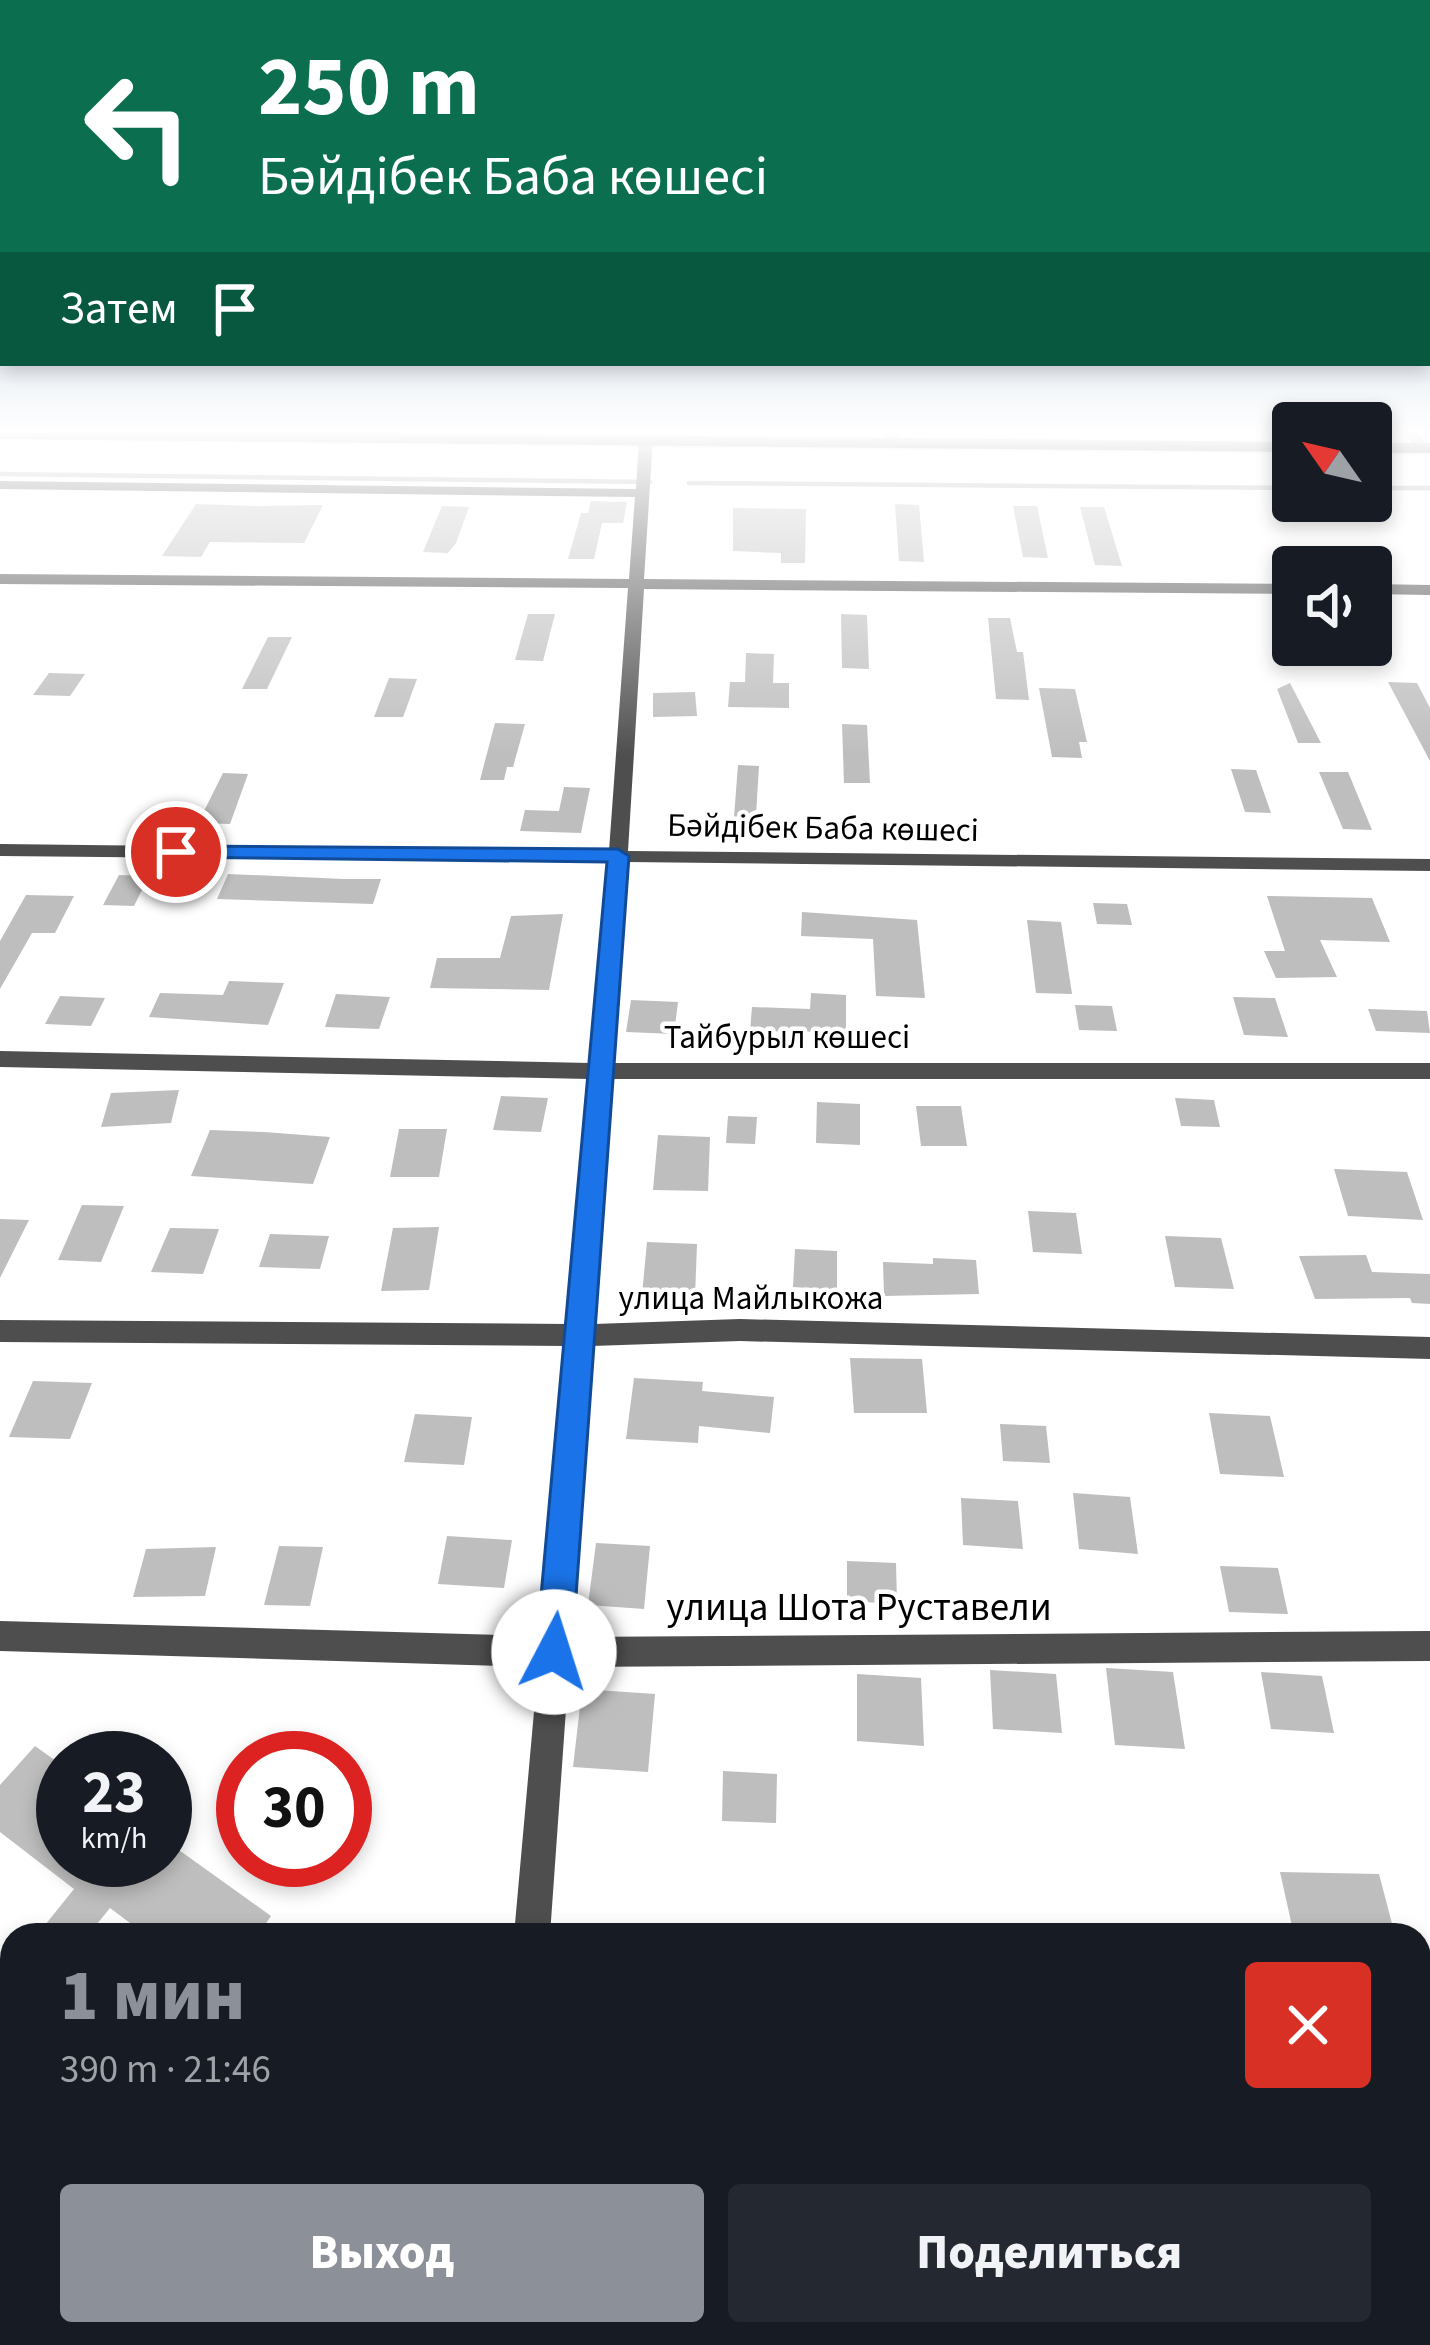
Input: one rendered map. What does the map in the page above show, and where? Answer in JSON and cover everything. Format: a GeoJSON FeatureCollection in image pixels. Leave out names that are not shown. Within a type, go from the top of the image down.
{"type":"FeatureCollection","features":[{"type":"Feature","properties":{"kind":"street"},"geometry":{"type":"LineString","coordinates":[[533,1923],[639,538]]}},
{"type":"Feature","properties":{"kind":"street"},"geometry":{"type":"LineString","coordinates":[[0,579],[1272,589]]}},
{"type":"Feature","properties":{"kind":"street"},"geometry":{"type":"LineString","coordinates":[[1392,589],[1430,590]]}},
{"type":"Feature","properties":{"kind":"street","name":"Бәйдібек Баба көшесі"},"geometry":{"type":"LineString","coordinates":[[0,850],[1430,866]]}},
{"type":"Feature","properties":{"kind":"street","name":"Тайбурыл көшесі"},"geometry":{"type":"LineString","coordinates":[[0,1059],[602,1071],[1430,1071]]}},
{"type":"Feature","properties":{"kind":"street","name":"улица Майлыкожа"},"geometry":{"type":"LineString","coordinates":[[0,1331],[580,1335],[740,1330],[1430,1348]]}},
{"type":"Feature","properties":{"kind":"street","name":"улица Шота Руставели"},"geometry":{"type":"LineString","coordinates":[[0,1636],[554,1652],[1430,1646]]}},
{"type":"Feature","properties":{"kind":"building"},"geometry":{"type":"Polygon","coordinates":[[[173,538],[306,538],[304,543],[210,542],[201,557],[162,556],[173,538]]]}},
{"type":"Feature","properties":{"kind":"building"},"geometry":{"type":"Polygon","coordinates":[[[429,538],[458,538],[448,553],[423,552],[429,538]]]}},
{"type":"Feature","properties":{"kind":"building"},"geometry":{"type":"Polygon","coordinates":[[[574,538],[599,538],[594,559],[568,559],[574,538]]]}},
{"type":"Feature","properties":{"kind":"building"},"geometry":{"type":"Polygon","coordinates":[[[733,538],[805,538],[805,563],[781,563],[781,553],[733,551],[733,538]]]}},
{"type":"Feature","properties":{"kind":"building"},"geometry":{"type":"Polygon","coordinates":[[[897,538],[922,538],[924,562],[899,561],[897,538]]]}},
{"type":"Feature","properties":{"kind":"building"},"geometry":{"type":"Polygon","coordinates":[[[1019,538],[1044,538],[1048,558],[1023,557],[1019,538]]]}},
{"type":"Feature","properties":{"kind":"building"},"geometry":{"type":"Polygon","coordinates":[[[1088,538],[1114,538],[1122,566],[1095,565],[1088,538]]]}},
{"type":"Feature","properties":{"kind":"building"},"geometry":{"type":"Polygon","coordinates":[[[528,614],[555,614],[543,661],[515,660],[528,614]]]}},
{"type":"Feature","properties":{"kind":"building"},"geometry":{"type":"Polygon","coordinates":[[[841,614],[867,615],[869,669],[842,668],[841,614]]]}},
{"type":"Feature","properties":{"kind":"building"},"geometry":{"type":"Polygon","coordinates":[[[988,618],[1010,618],[1017,652],[1023,652],[1029,700],[996,699],[988,618]]]}},
{"type":"Feature","properties":{"kind":"building"},"geometry":{"type":"Polygon","coordinates":[[[268,637],[292,637],[267,689],[242,689],[268,637]]]}},
{"type":"Feature","properties":{"kind":"building"},"geometry":{"type":"Polygon","coordinates":[[[746,653],[774,654],[773,683],[789,683],[789,708],[728,707],[730,682],[745,682],[746,653]]]}},
{"type":"Feature","properties":{"kind":"building"},"geometry":{"type":"Polygon","coordinates":[[[49,673],[85,674],[70,696],[33,695],[49,673]]]}},
{"type":"Feature","properties":{"kind":"building"},"geometry":{"type":"Polygon","coordinates":[[[389,678],[417,679],[403,717],[374,717],[389,678]]]}},
{"type":"Feature","properties":{"kind":"building"},"geometry":{"type":"Polygon","coordinates":[[[1388,682],[1417,683],[1430,708],[1430,761],[1388,682]]]}},
{"type":"Feature","properties":{"kind":"building"},"geometry":{"type":"Polygon","coordinates":[[[1290,683],[1321,743],[1298,743],[1277,689],[1290,683]]]}},
{"type":"Feature","properties":{"kind":"building"},"geometry":{"type":"Polygon","coordinates":[[[1039,688],[1075,689],[1087,742],[1079,742],[1082,758],[1052,757],[1039,688]]]}},
{"type":"Feature","properties":{"kind":"building"},"geometry":{"type":"Polygon","coordinates":[[[695,692],[697,716],[653,717],[653,693],[695,692]]]}},
{"type":"Feature","properties":{"kind":"building"},"geometry":{"type":"Polygon","coordinates":[[[495,723],[525,724],[513,767],[507,767],[504,780],[480,780],[495,723]]]}},
{"type":"Feature","properties":{"kind":"building"},"geometry":{"type":"Polygon","coordinates":[[[842,724],[867,725],[870,783],[844,783],[842,724]]]}},
{"type":"Feature","properties":{"kind":"building"},"geometry":{"type":"Polygon","coordinates":[[[738,765],[759,766],[755,831],[733,830],[738,765]]]}},
{"type":"Feature","properties":{"kind":"building"},"geometry":{"type":"Polygon","coordinates":[[[1231,769],[1256,770],[1271,813],[1245,812],[1231,769]]]}},
{"type":"Feature","properties":{"kind":"building"},"geometry":{"type":"Polygon","coordinates":[[[1319,772],[1348,772],[1372,830],[1343,829],[1319,772]]]}},
{"type":"Feature","properties":{"kind":"building"},"geometry":{"type":"Polygon","coordinates":[[[223,773],[248,774],[230,824],[198,823],[223,773]]]}},
{"type":"Feature","properties":{"kind":"building"},"geometry":{"type":"Polygon","coordinates":[[[564,787],[590,788],[581,833],[520,831],[525,810],[559,811],[564,787]]]}},
{"type":"Feature","properties":{"kind":"building"},"geometry":{"type":"Polygon","coordinates":[[[228,874],[381,879],[373,904],[217,899],[228,874]]]}},
{"type":"Feature","properties":{"kind":"building"},"geometry":{"type":"Polygon","coordinates":[[[119,875],[149,876],[134,906],[103,905],[119,875]]]}},
{"type":"Feature","properties":{"kind":"building"},"geometry":{"type":"Polygon","coordinates":[[[26,895],[74,896],[55,933],[32,933],[0,989],[0,941],[26,895]]]}},
{"type":"Feature","properties":{"kind":"building"},"geometry":{"type":"Polygon","coordinates":[[[1267,896],[1372,898],[1390,942],[1320,940],[1337,977],[1276,978],[1264,951],[1285,951],[1267,896]]]}},
{"type":"Feature","properties":{"kind":"building"},"geometry":{"type":"Polygon","coordinates":[[[1093,903],[1127,904],[1132,925],[1097,924],[1093,903]]]}},
{"type":"Feature","properties":{"kind":"building"},"geometry":{"type":"Polygon","coordinates":[[[802,912],[917,920],[925,998],[876,996],[873,939],[801,936],[802,912]]]}},
{"type":"Feature","properties":{"kind":"building"},"geometry":{"type":"Polygon","coordinates":[[[563,914],[549,990],[430,988],[437,958],[500,958],[511,916],[563,914]]]}},
{"type":"Feature","properties":{"kind":"building"},"geometry":{"type":"Polygon","coordinates":[[[1027,920],[1061,922],[1072,994],[1036,993],[1027,920]]]}},
{"type":"Feature","properties":{"kind":"building"},"geometry":{"type":"Polygon","coordinates":[[[229,981],[284,983],[268,1025],[149,1017],[160,993],[223,995],[229,981]]]}},
{"type":"Feature","properties":{"kind":"building"},"geometry":{"type":"Polygon","coordinates":[[[811,993],[846,995],[846,1032],[750,1031],[752,1007],[810,1009],[811,993]]]}},
{"type":"Feature","properties":{"kind":"building"},"geometry":{"type":"Polygon","coordinates":[[[336,994],[390,997],[379,1029],[325,1027],[336,994]]]}},
{"type":"Feature","properties":{"kind":"building"},"geometry":{"type":"Polygon","coordinates":[[[60,996],[105,998],[91,1026],[45,1024],[60,996]]]}},
{"type":"Feature","properties":{"kind":"building"},"geometry":{"type":"Polygon","coordinates":[[[1233,997],[1275,998],[1288,1037],[1244,1035],[1233,997]]]}},
{"type":"Feature","properties":{"kind":"building"},"geometry":{"type":"Polygon","coordinates":[[[631,1000],[678,1002],[674,1034],[626,1032],[631,1000]]]}},
{"type":"Feature","properties":{"kind":"building"},"geometry":{"type":"Polygon","coordinates":[[[1075,1005],[1112,1006],[1117,1031],[1079,1030],[1075,1005]]]}},
{"type":"Feature","properties":{"kind":"building"},"geometry":{"type":"Polygon","coordinates":[[[1368,1009],[1427,1011],[1430,1033],[1376,1031],[1368,1009]]]}},
{"type":"Feature","properties":{"kind":"building"},"geometry":{"type":"Polygon","coordinates":[[[179,1090],[171,1123],[101,1127],[111,1093],[179,1090]]]}},
{"type":"Feature","properties":{"kind":"building"},"geometry":{"type":"Polygon","coordinates":[[[501,1096],[548,1098],[541,1132],[493,1130],[501,1096]]]}},
{"type":"Feature","properties":{"kind":"building"},"geometry":{"type":"Polygon","coordinates":[[[1175,1098],[1214,1100],[1220,1127],[1181,1126],[1175,1098]]]}},
{"type":"Feature","properties":{"kind":"building"},"geometry":{"type":"Polygon","coordinates":[[[817,1102],[860,1104],[860,1145],[816,1143],[817,1102]]]}},
{"type":"Feature","properties":{"kind":"building"},"geometry":{"type":"Polygon","coordinates":[[[916,1106],[961,1106],[967,1146],[921,1146],[916,1106]]]}},
{"type":"Feature","properties":{"kind":"building"},"geometry":{"type":"Polygon","coordinates":[[[728,1116],[757,1117],[755,1144],[726,1143],[728,1116]]]}},
{"type":"Feature","properties":{"kind":"building"},"geometry":{"type":"Polygon","coordinates":[[[399,1129],[447,1129],[439,1177],[390,1177],[399,1129]]]}},
{"type":"Feature","properties":{"kind":"building"},"geometry":{"type":"Polygon","coordinates":[[[210,1130],[330,1137],[313,1184],[191,1176],[210,1130]]]}},
{"type":"Feature","properties":{"kind":"building"},"geometry":{"type":"Polygon","coordinates":[[[658,1135],[710,1137],[708,1191],[653,1190],[658,1135]]]}},
{"type":"Feature","properties":{"kind":"building"},"geometry":{"type":"Polygon","coordinates":[[[1334,1169],[1407,1172],[1423,1220],[1348,1216],[1334,1169]]]}},
{"type":"Feature","properties":{"kind":"building"},"geometry":{"type":"Polygon","coordinates":[[[82,1205],[124,1206],[101,1262],[58,1260],[82,1205]]]}},
{"type":"Feature","properties":{"kind":"building"},"geometry":{"type":"Polygon","coordinates":[[[1028,1211],[1076,1213],[1082,1254],[1033,1252],[1028,1211]]]}},
{"type":"Feature","properties":{"kind":"building"},"geometry":{"type":"Polygon","coordinates":[[[0,1219],[29,1220],[0,1278],[0,1219]]]}},
{"type":"Feature","properties":{"kind":"building"},"geometry":{"type":"Polygon","coordinates":[[[439,1227],[429,1290],[381,1291],[393,1228],[439,1227]]]}},
{"type":"Feature","properties":{"kind":"building"},"geometry":{"type":"Polygon","coordinates":[[[170,1228],[219,1229],[203,1274],[151,1272],[170,1228]]]}},
{"type":"Feature","properties":{"kind":"building"},"geometry":{"type":"Polygon","coordinates":[[[270,1234],[329,1236],[320,1269],[259,1267],[270,1234]]]}},
{"type":"Feature","properties":{"kind":"building"},"geometry":{"type":"Polygon","coordinates":[[[1165,1236],[1221,1238],[1234,1289],[1175,1287],[1165,1236]]]}},
{"type":"Feature","properties":{"kind":"building"},"geometry":{"type":"Polygon","coordinates":[[[647,1242],[697,1244],[695,1297],[642,1295],[647,1242]]]}},
{"type":"Feature","properties":{"kind":"building"},"geometry":{"type":"Polygon","coordinates":[[[795,1249],[837,1251],[837,1290],[793,1287],[795,1249]]]}},
{"type":"Feature","properties":{"kind":"building"},"geometry":{"type":"Polygon","coordinates":[[[1366,1255],[1372,1272],[1430,1274],[1430,1304],[1412,1303],[1410,1298],[1315,1299],[1299,1256],[1366,1255]]]}},
{"type":"Feature","properties":{"kind":"building"},"geometry":{"type":"Polygon","coordinates":[[[933,1258],[976,1260],[979,1294],[884,1296],[883,1262],[933,1264],[933,1258]]]}},
{"type":"Feature","properties":{"kind":"building"},"geometry":{"type":"Polygon","coordinates":[[[850,1358],[922,1359],[927,1413],[854,1413],[850,1358]]]}},
{"type":"Feature","properties":{"kind":"building"},"geometry":{"type":"Polygon","coordinates":[[[634,1378],[703,1382],[702,1391],[774,1397],[770,1433],[699,1426],[698,1443],[626,1439],[634,1378]]]}},
{"type":"Feature","properties":{"kind":"building"},"geometry":{"type":"Polygon","coordinates":[[[33,1381],[92,1383],[70,1439],[9,1437],[33,1381]]]}},
{"type":"Feature","properties":{"kind":"building"},"geometry":{"type":"Polygon","coordinates":[[[1209,1413],[1270,1416],[1284,1477],[1220,1474],[1209,1413]]]}},
{"type":"Feature","properties":{"kind":"building"},"geometry":{"type":"Polygon","coordinates":[[[415,1414],[472,1417],[464,1465],[404,1462],[415,1414]]]}},
{"type":"Feature","properties":{"kind":"building"},"geometry":{"type":"Polygon","coordinates":[[[1000,1424],[1046,1426],[1050,1463],[1003,1461],[1000,1424]]]}},
{"type":"Feature","properties":{"kind":"building"},"geometry":{"type":"Polygon","coordinates":[[[1073,1493],[1130,1497],[1138,1554],[1079,1549],[1073,1493]]]}},
{"type":"Feature","properties":{"kind":"building"},"geometry":{"type":"Polygon","coordinates":[[[961,1498],[1018,1501],[1023,1549],[963,1545],[961,1498]]]}},
{"type":"Feature","properties":{"kind":"building"},"geometry":{"type":"Polygon","coordinates":[[[447,1536],[512,1540],[504,1588],[438,1584],[447,1536]]]}},
{"type":"Feature","properties":{"kind":"building"},"geometry":{"type":"Polygon","coordinates":[[[596,1543],[650,1546],[644,1609],[588,1605],[596,1543]]]}},
{"type":"Feature","properties":{"kind":"building"},"geometry":{"type":"Polygon","coordinates":[[[279,1546],[323,1547],[310,1606],[264,1605],[279,1546]]]}},
{"type":"Feature","properties":{"kind":"building"},"geometry":{"type":"Polygon","coordinates":[[[216,1547],[205,1596],[133,1597],[146,1549],[216,1547]]]}},
{"type":"Feature","properties":{"kind":"building"},"geometry":{"type":"Polygon","coordinates":[[[847,1561],[896,1563],[897,1604],[847,1601],[847,1561]]]}},
{"type":"Feature","properties":{"kind":"building"},"geometry":{"type":"Polygon","coordinates":[[[1220,1566],[1278,1568],[1288,1614],[1229,1612],[1220,1566]]]}},
{"type":"Feature","properties":{"kind":"building"},"geometry":{"type":"Polygon","coordinates":[[[1106,1668],[1173,1672],[1185,1749],[1115,1745],[1106,1668]]]}},
{"type":"Feature","properties":{"kind":"building"},"geometry":{"type":"Polygon","coordinates":[[[990,1670],[1056,1674],[1062,1733],[993,1729],[990,1670]]]}},
{"type":"Feature","properties":{"kind":"building"},"geometry":{"type":"Polygon","coordinates":[[[1261,1672],[1322,1676],[1334,1733],[1271,1729],[1261,1672]]]}},
{"type":"Feature","properties":{"kind":"building"},"geometry":{"type":"Polygon","coordinates":[[[857,1674],[921,1678],[924,1746],[857,1741],[857,1674]]]}},
{"type":"Feature","properties":{"kind":"building"},"geometry":{"type":"Polygon","coordinates":[[[582,1689],[655,1694],[648,1772],[573,1767],[582,1689]]]}},
{"type":"Feature","properties":{"kind":"building"},"geometry":{"type":"Polygon","coordinates":[[[35,1746],[36,1860],[0,1832],[0,1785],[35,1746]]]}},
{"type":"Feature","properties":{"kind":"building"},"geometry":{"type":"Polygon","coordinates":[[[723,1771],[777,1774],[776,1823],[722,1821],[723,1771]]]}},
{"type":"Feature","properties":{"kind":"building"},"geometry":{"type":"Polygon","coordinates":[[[192,1859],[216,1877],[216,1887],[231,1887],[271,1916],[266,1923],[130,1923],[110,1908],[98,1923],[47,1923],[74,1889],[192,1887],[192,1859]]]}},
{"type":"Feature","properties":{"kind":"building"},"geometry":{"type":"Polygon","coordinates":[[[1280,1872],[1379,1874],[1392,1923],[1291,1923],[1280,1872]]]}},
{"type":"Feature","properties":{"kind":"route"},"geometry":{"type":"LineString","coordinates":[[176,852],[618,856],[554,1652]]}}]}
